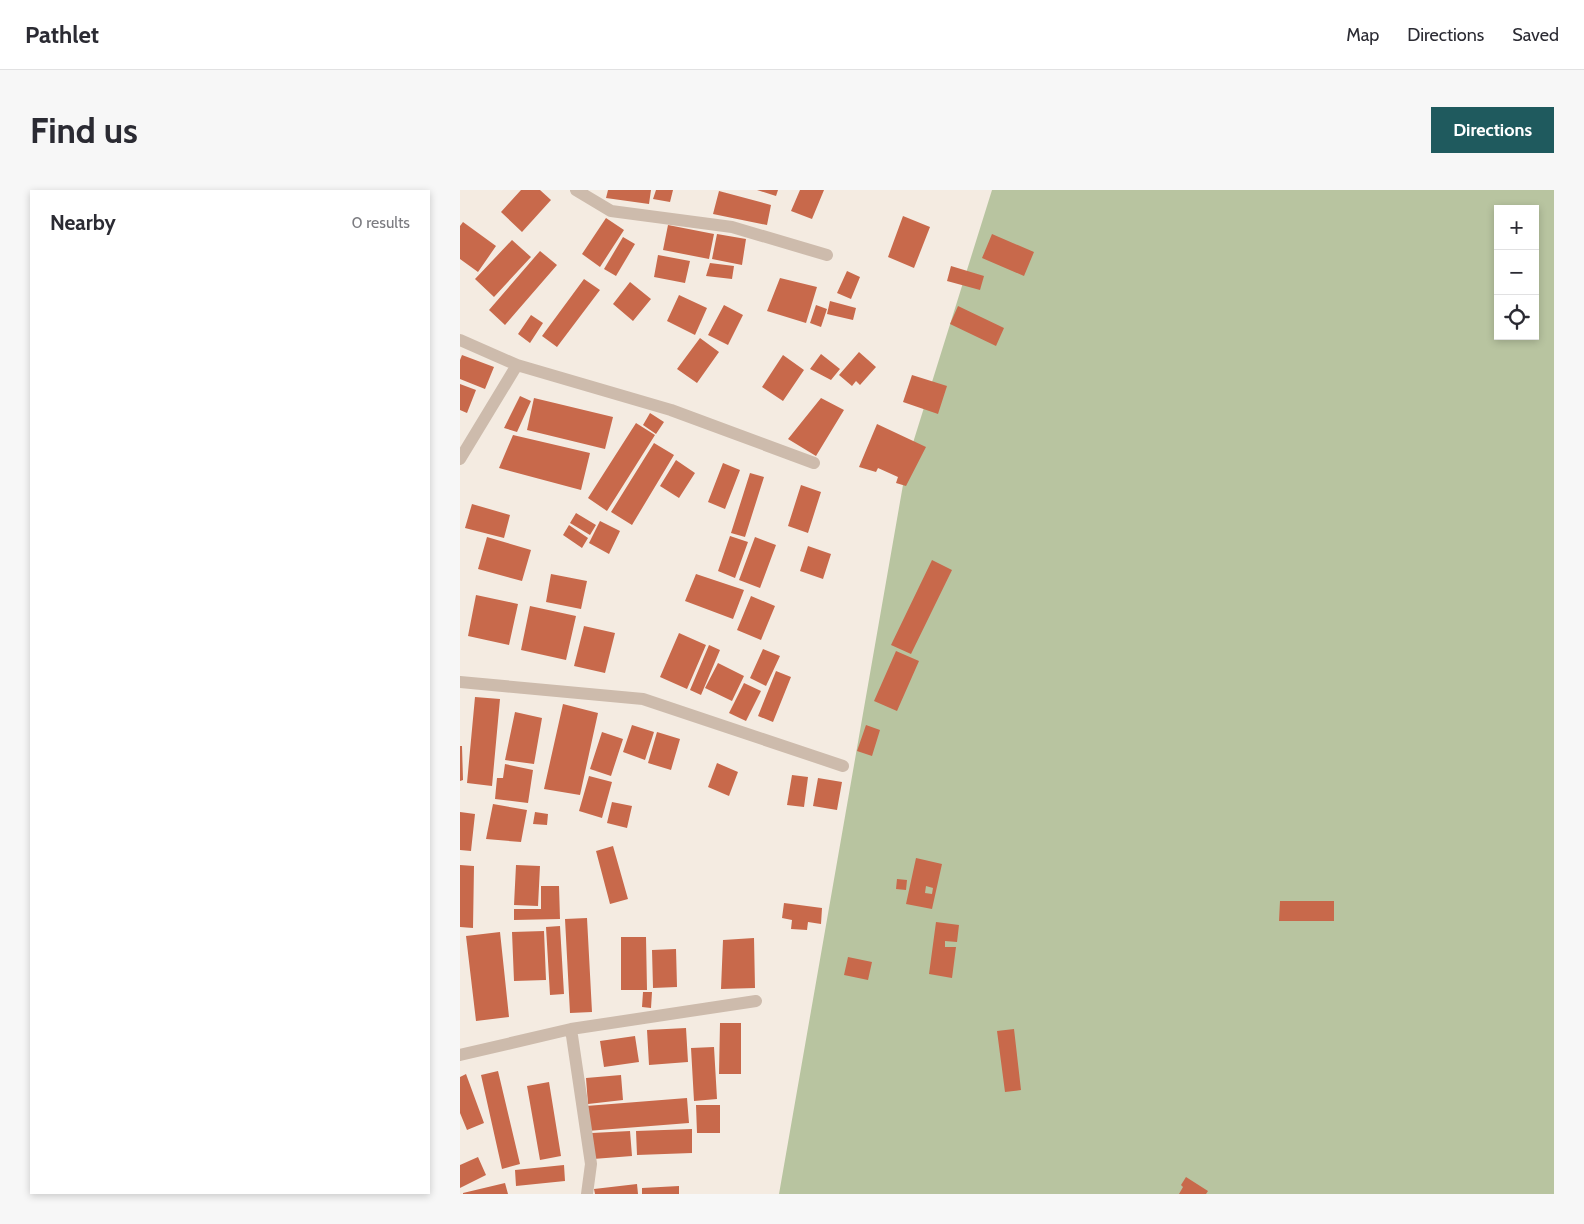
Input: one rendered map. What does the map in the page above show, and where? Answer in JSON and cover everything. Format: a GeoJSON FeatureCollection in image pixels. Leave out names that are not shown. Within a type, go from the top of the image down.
{"type":"FeatureCollection","features":[{"type":"Feature","properties":{"kind":"street"},"geometry":{"type":"LineString","coordinates":[[576,190],[612,212],[732,227],[827,255]]}},
{"type":"Feature","properties":{"kind":"street"},"geometry":{"type":"LineString","coordinates":[[460,340],[517,366],[671,410],[814,462]]}},
{"type":"Feature","properties":{"kind":"street"},"geometry":{"type":"LineString","coordinates":[[460,459],[517,366]]}},
{"type":"Feature","properties":{"kind":"street"},"geometry":{"type":"LineString","coordinates":[[460,682],[643,698],[843,766]]}},
{"type":"Feature","properties":{"kind":"street"},"geometry":{"type":"LineString","coordinates":[[460,1055],[572,1029],[756,1001]]}},
{"type":"Feature","properties":{"kind":"street"},"geometry":{"type":"LineString","coordinates":[[572,1029],[591,1164],[587,1194]]}},
{"type":"Feature","properties":{"kind":"green space"},"geometry":{"type":"Polygon","coordinates":[[[992,190],[1554,190],[1554,1194],[779,1194],[907,462],[992,190]]]}},
{"type":"Feature","properties":{"kind":"building"},"geometry":{"type":"Polygon","coordinates":[[[521,190],[540,190],[551,200],[522,232],[501,212],[521,190]]]}},
{"type":"Feature","properties":{"kind":"building"},"geometry":{"type":"Polygon","coordinates":[[[608,190],[651,190],[649,204],[606,198],[608,190]]]}},
{"type":"Feature","properties":{"kind":"building"},"geometry":{"type":"Polygon","coordinates":[[[656,190],[673,190],[670,202],[653,199],[656,190]]]}},
{"type":"Feature","properties":{"kind":"building"},"geometry":{"type":"Polygon","coordinates":[[[757,190],[778,190],[776,196],[757,190]]]}},
{"type":"Feature","properties":{"kind":"building"},"geometry":{"type":"Polygon","coordinates":[[[800,190],[824,190],[812,219],[791,211],[800,190]]]}},
{"type":"Feature","properties":{"kind":"building"},"geometry":{"type":"Polygon","coordinates":[[[719,191],[771,205],[767,225],[713,214],[719,191]]]}},
{"type":"Feature","properties":{"kind":"building"},"geometry":{"type":"Polygon","coordinates":[[[903,216],[930,227],[914,268],[888,257],[903,216]]]}},
{"type":"Feature","properties":{"kind":"building"},"geometry":{"type":"Polygon","coordinates":[[[606,218],[624,230],[600,267],[582,254],[606,218]]]}},
{"type":"Feature","properties":{"kind":"building"},"geometry":{"type":"Polygon","coordinates":[[[463,222],[496,246],[478,272],[460,259],[460,226],[463,222]]]}},
{"type":"Feature","properties":{"kind":"building"},"geometry":{"type":"Polygon","coordinates":[[[668,225],[714,234],[709,259],[663,250],[668,225]]]}},
{"type":"Feature","properties":{"kind":"building"},"geometry":{"type":"Polygon","coordinates":[[[717,234],[746,239],[742,265],[712,259],[717,234]]]}},
{"type":"Feature","properties":{"kind":"building"},"geometry":{"type":"Polygon","coordinates":[[[992,234],[1034,252],[1024,276],[982,258],[992,234]]]}},
{"type":"Feature","properties":{"kind":"building"},"geometry":{"type":"Polygon","coordinates":[[[623,237],[635,244],[616,276],[604,269],[623,237]]]}},
{"type":"Feature","properties":{"kind":"building"},"geometry":{"type":"Polygon","coordinates":[[[512,240],[531,257],[494,297],[475,279],[512,240]]]}},
{"type":"Feature","properties":{"kind":"building"},"geometry":{"type":"Polygon","coordinates":[[[540,251],[557,265],[505,325],[489,310],[540,251]]]}},
{"type":"Feature","properties":{"kind":"building"},"geometry":{"type":"Polygon","coordinates":[[[658,255],[690,261],[685,283],[654,277],[658,255]]]}},
{"type":"Feature","properties":{"kind":"building"},"geometry":{"type":"Polygon","coordinates":[[[710,263],[734,266],[732,279],[706,276],[710,263]]]}},
{"type":"Feature","properties":{"kind":"building"},"geometry":{"type":"Polygon","coordinates":[[[951,266],[984,276],[980,290],[947,281],[951,266]]]}},
{"type":"Feature","properties":{"kind":"building"},"geometry":{"type":"Polygon","coordinates":[[[847,271],[860,277],[851,299],[837,293],[847,271]]]}},
{"type":"Feature","properties":{"kind":"building"},"geometry":{"type":"Polygon","coordinates":[[[780,278],[817,287],[806,323],[767,311],[780,278]]]}},
{"type":"Feature","properties":{"kind":"building"},"geometry":{"type":"Polygon","coordinates":[[[584,279],[600,290],[557,347],[542,336],[584,279]]]}},
{"type":"Feature","properties":{"kind":"building"},"geometry":{"type":"Polygon","coordinates":[[[630,282],[651,299],[633,321],[613,304],[630,282]]]}},
{"type":"Feature","properties":{"kind":"building"},"geometry":{"type":"Polygon","coordinates":[[[679,295],[707,308],[695,335],[667,321],[679,295]]]}},
{"type":"Feature","properties":{"kind":"building"},"geometry":{"type":"Polygon","coordinates":[[[830,301],[856,308],[853,320],[827,314],[830,301]]]}},
{"type":"Feature","properties":{"kind":"building"},"geometry":{"type":"Polygon","coordinates":[[[724,305],[743,315],[728,345],[708,335],[724,305]]]}},
{"type":"Feature","properties":{"kind":"building"},"geometry":{"type":"Polygon","coordinates":[[[816,305],[827,309],[821,327],[810,323],[816,305]]]}},
{"type":"Feature","properties":{"kind":"building"},"geometry":{"type":"Polygon","coordinates":[[[958,306],[1004,328],[996,346],[950,324],[958,306]]]}},
{"type":"Feature","properties":{"kind":"building"},"geometry":{"type":"Polygon","coordinates":[[[531,315],[543,323],[530,343],[518,334],[531,315]]]}},
{"type":"Feature","properties":{"kind":"building"},"geometry":{"type":"Polygon","coordinates":[[[700,338],[719,352],[697,383],[677,369],[700,338]]]}},
{"type":"Feature","properties":{"kind":"building"},"geometry":{"type":"Polygon","coordinates":[[[859,352],[876,367],[860,385],[856,381],[852,386],[839,375],[859,352]]]}},
{"type":"Feature","properties":{"kind":"building"},"geometry":{"type":"Polygon","coordinates":[[[821,354],[840,369],[831,380],[810,369],[821,354]]]}},
{"type":"Feature","properties":{"kind":"building"},"geometry":{"type":"Polygon","coordinates":[[[462,355],[494,367],[485,389],[460,379],[460,360],[462,355]]]}},
{"type":"Feature","properties":{"kind":"building"},"geometry":{"type":"Polygon","coordinates":[[[783,355],[804,370],[783,401],[762,387],[783,355]]]}},
{"type":"Feature","properties":{"kind":"building"},"geometry":{"type":"Polygon","coordinates":[[[912,375],[947,386],[938,414],[903,402],[912,375]]]}},
{"type":"Feature","properties":{"kind":"building"},"geometry":{"type":"Polygon","coordinates":[[[460,384],[476,390],[467,413],[460,410],[460,384]]]}},
{"type":"Feature","properties":{"kind":"building"},"geometry":{"type":"Polygon","coordinates":[[[520,396],[531,401],[517,432],[504,428],[520,396]]]}},
{"type":"Feature","properties":{"kind":"building"},"geometry":{"type":"Polygon","coordinates":[[[534,398],[613,417],[605,449],[527,430],[534,398]]]}},
{"type":"Feature","properties":{"kind":"building"},"geometry":{"type":"Polygon","coordinates":[[[821,398],[844,410],[816,456],[788,439],[821,398]]]}},
{"type":"Feature","properties":{"kind":"building"},"geometry":{"type":"Polygon","coordinates":[[[650,413],[664,422],[656,434],[643,425],[650,413]]]}},
{"type":"Feature","properties":{"kind":"building"},"geometry":{"type":"Polygon","coordinates":[[[636,423],[655,435],[607,511],[588,498],[636,423]]]}},
{"type":"Feature","properties":{"kind":"building"},"geometry":{"type":"Polygon","coordinates":[[[877,424],[926,447],[906,486],[896,483],[898,477],[878,468],[876,472],[859,467],[877,424]]]}},
{"type":"Feature","properties":{"kind":"building"},"geometry":{"type":"Polygon","coordinates":[[[513,435],[590,453],[581,490],[499,468],[513,435]]]}},
{"type":"Feature","properties":{"kind":"building"},"geometry":{"type":"Polygon","coordinates":[[[654,443],[674,455],[632,525],[611,512],[654,443]]]}},
{"type":"Feature","properties":{"kind":"building"},"geometry":{"type":"Polygon","coordinates":[[[676,460],[695,473],[679,498],[660,486],[676,460]]]}},
{"type":"Feature","properties":{"kind":"building"},"geometry":{"type":"Polygon","coordinates":[[[723,463],[740,470],[725,509],[708,502],[723,463]]]}},
{"type":"Feature","properties":{"kind":"building"},"geometry":{"type":"Polygon","coordinates":[[[750,473],[764,477],[745,537],[731,533],[750,473]]]}},
{"type":"Feature","properties":{"kind":"building"},"geometry":{"type":"Polygon","coordinates":[[[801,485],[821,492],[808,533],[788,526],[801,485]]]}},
{"type":"Feature","properties":{"kind":"building"},"geometry":{"type":"Polygon","coordinates":[[[472,504],[510,515],[504,538],[465,528],[472,504]]]}},
{"type":"Feature","properties":{"kind":"building"},"geometry":{"type":"Polygon","coordinates":[[[576,513],[596,525],[590,535],[570,523],[576,513]]]}},
{"type":"Feature","properties":{"kind":"building"},"geometry":{"type":"Polygon","coordinates":[[[600,521],[620,531],[609,554],[589,543],[600,521]]]}},
{"type":"Feature","properties":{"kind":"building"},"geometry":{"type":"Polygon","coordinates":[[[569,525],[588,538],[582,548],[563,535],[569,525]]]}},
{"type":"Feature","properties":{"kind":"building"},"geometry":{"type":"Polygon","coordinates":[[[730,536],[748,542],[735,578],[718,571],[730,536]]]}},
{"type":"Feature","properties":{"kind":"building"},"geometry":{"type":"Polygon","coordinates":[[[487,537],[531,550],[522,581],[478,569],[487,537]]]}},
{"type":"Feature","properties":{"kind":"building"},"geometry":{"type":"Polygon","coordinates":[[[755,537],[776,545],[760,588],[739,580],[755,537]]]}},
{"type":"Feature","properties":{"kind":"building"},"geometry":{"type":"Polygon","coordinates":[[[808,546],[831,554],[823,579],[800,571],[808,546]]]}},
{"type":"Feature","properties":{"kind":"building"},"geometry":{"type":"Polygon","coordinates":[[[932,560],[952,570],[911,654],[891,645],[932,560]]]}},
{"type":"Feature","properties":{"kind":"building"},"geometry":{"type":"Polygon","coordinates":[[[551,574],[587,581],[581,609],[546,602],[551,574]]]}},
{"type":"Feature","properties":{"kind":"building"},"geometry":{"type":"Polygon","coordinates":[[[696,574],[744,590],[733,619],[685,601],[696,574]]]}},
{"type":"Feature","properties":{"kind":"building"},"geometry":{"type":"Polygon","coordinates":[[[476,595],[518,604],[509,645],[468,636],[476,595]]]}},
{"type":"Feature","properties":{"kind":"building"},"geometry":{"type":"Polygon","coordinates":[[[751,596],[775,606],[761,640],[737,630],[751,596]]]}},
{"type":"Feature","properties":{"kind":"building"},"geometry":{"type":"Polygon","coordinates":[[[530,606],[576,616],[566,660],[521,650],[530,606]]]}},
{"type":"Feature","properties":{"kind":"building"},"geometry":{"type":"Polygon","coordinates":[[[584,626],[615,633],[605,673],[574,666],[584,626]]]}},
{"type":"Feature","properties":{"kind":"building"},"geometry":{"type":"Polygon","coordinates":[[[679,633],[706,645],[687,689],[660,677],[679,633]]]}},
{"type":"Feature","properties":{"kind":"building"},"geometry":{"type":"Polygon","coordinates":[[[709,645],[720,650],[701,695],[690,690],[709,645]]]}},
{"type":"Feature","properties":{"kind":"building"},"geometry":{"type":"Polygon","coordinates":[[[763,649],[780,656],[766,686],[750,678],[763,649]]]}},
{"type":"Feature","properties":{"kind":"building"},"geometry":{"type":"Polygon","coordinates":[[[896,651],[919,661],[897,711],[874,701],[896,651]]]}},
{"type":"Feature","properties":{"kind":"building"},"geometry":{"type":"Polygon","coordinates":[[[718,663],[744,676],[732,701],[705,688],[718,663]]]}},
{"type":"Feature","properties":{"kind":"building"},"geometry":{"type":"Polygon","coordinates":[[[776,671],[791,677],[773,722],[758,716],[776,671]]]}},
{"type":"Feature","properties":{"kind":"building"},"geometry":{"type":"Polygon","coordinates":[[[744,683],[761,691],[746,721],[729,713],[744,683]]]}},
{"type":"Feature","properties":{"kind":"building"},"geometry":{"type":"Polygon","coordinates":[[[475,697],[500,699],[492,786],[467,783],[475,697]]]}},
{"type":"Feature","properties":{"kind":"building"},"geometry":{"type":"Polygon","coordinates":[[[563,704],[598,713],[580,795],[544,789],[563,704]]]}},
{"type":"Feature","properties":{"kind":"building"},"geometry":{"type":"Polygon","coordinates":[[[515,712],[542,718],[534,764],[505,760],[515,712]]]}},
{"type":"Feature","properties":{"kind":"building"},"geometry":{"type":"Polygon","coordinates":[[[632,725],[654,732],[645,760],[623,752],[632,725]]]}},
{"type":"Feature","properties":{"kind":"building"},"geometry":{"type":"Polygon","coordinates":[[[866,725],[880,730],[872,756],[857,751],[866,725]]]}},
{"type":"Feature","properties":{"kind":"building"},"geometry":{"type":"Polygon","coordinates":[[[602,732],[623,739],[611,776],[590,769],[602,732]]]}},
{"type":"Feature","properties":{"kind":"building"},"geometry":{"type":"Polygon","coordinates":[[[657,732],[680,739],[671,770],[648,763],[657,732]]]}},
{"type":"Feature","properties":{"kind":"building"},"geometry":{"type":"Polygon","coordinates":[[[460,746],[462,746],[463,780],[460,781],[460,746]]]}},
{"type":"Feature","properties":{"kind":"building"},"geometry":{"type":"Polygon","coordinates":[[[717,763],[738,772],[729,796],[708,787],[717,763]]]}},
{"type":"Feature","properties":{"kind":"building"},"geometry":{"type":"Polygon","coordinates":[[[505,764],[533,770],[528,803],[495,799],[497,778],[503,778],[505,764]]]}},
{"type":"Feature","properties":{"kind":"building"},"geometry":{"type":"Polygon","coordinates":[[[792,775],[808,777],[804,807],[787,805],[792,775]]]}},
{"type":"Feature","properties":{"kind":"building"},"geometry":{"type":"Polygon","coordinates":[[[589,776],[612,782],[602,818],[579,811],[589,776]]]}},
{"type":"Feature","properties":{"kind":"building"},"geometry":{"type":"Polygon","coordinates":[[[818,778],[842,782],[837,810],[813,806],[818,778]]]}},
{"type":"Feature","properties":{"kind":"building"},"geometry":{"type":"Polygon","coordinates":[[[612,802],[632,806],[627,828],[607,823],[612,802]]]}},
{"type":"Feature","properties":{"kind":"building"},"geometry":{"type":"Polygon","coordinates":[[[493,804],[527,810],[521,842],[486,839],[493,804]]]}},
{"type":"Feature","properties":{"kind":"building"},"geometry":{"type":"Polygon","coordinates":[[[460,812],[475,814],[471,851],[460,850],[460,812]]]}},
{"type":"Feature","properties":{"kind":"building"},"geometry":{"type":"Polygon","coordinates":[[[535,812],[548,814],[547,825],[533,824],[535,812]]]}},
{"type":"Feature","properties":{"kind":"building"},"geometry":{"type":"Polygon","coordinates":[[[613,846],[628,899],[610,904],[596,851],[613,846]]]}},
{"type":"Feature","properties":{"kind":"building"},"geometry":{"type":"Polygon","coordinates":[[[916,858],[942,864],[932,909],[906,904],[916,858]],[[926,886],[925,893],[932,894],[933,888],[926,886]]]}},
{"type":"Feature","properties":{"kind":"building"},"geometry":{"type":"Polygon","coordinates":[[[460,865],[474,866],[473,928],[460,927],[460,865]]]}},
{"type":"Feature","properties":{"kind":"building"},"geometry":{"type":"Polygon","coordinates":[[[516,865],[540,866],[538,906],[514,905],[516,865]]]}},
{"type":"Feature","properties":{"kind":"building"},"geometry":{"type":"Polygon","coordinates":[[[897,879],[907,880],[906,890],[896,889],[897,879]]]}},
{"type":"Feature","properties":{"kind":"building"},"geometry":{"type":"Polygon","coordinates":[[[541,886],[559,886],[560,919],[514,920],[514,909],[541,909],[541,886]]]}},
{"type":"Feature","properties":{"kind":"building"},"geometry":{"type":"Polygon","coordinates":[[[1280,901],[1334,901],[1334,921],[1279,921],[1280,901]]]}},
{"type":"Feature","properties":{"kind":"building"},"geometry":{"type":"Polygon","coordinates":[[[784,903],[822,908],[821,924],[808,922],[807,930],[791,929],[792,920],[782,918],[784,903]]]}},
{"type":"Feature","properties":{"kind":"building"},"geometry":{"type":"Polygon","coordinates":[[[587,918],[592,1012],[570,1013],[565,919],[587,918]]]}},
{"type":"Feature","properties":{"kind":"building"},"geometry":{"type":"Polygon","coordinates":[[[936,922],[959,925],[957,942],[945,941],[945,947],[956,947],[952,978],[929,974],[936,922]]]}},
{"type":"Feature","properties":{"kind":"building"},"geometry":{"type":"Polygon","coordinates":[[[560,926],[564,994],[550,995],[546,927],[560,926]]]}},
{"type":"Feature","properties":{"kind":"building"},"geometry":{"type":"Polygon","coordinates":[[[544,931],[546,980],[514,981],[512,932],[544,931]]]}},
{"type":"Feature","properties":{"kind":"building"},"geometry":{"type":"Polygon","coordinates":[[[500,932],[509,1017],[476,1021],[466,936],[500,932]]]}},
{"type":"Feature","properties":{"kind":"building"},"geometry":{"type":"Polygon","coordinates":[[[621,937],[646,937],[647,990],[621,990],[621,937]]]}},
{"type":"Feature","properties":{"kind":"building"},"geometry":{"type":"Polygon","coordinates":[[[754,938],[755,988],[721,989],[723,940],[754,938]]]}},
{"type":"Feature","properties":{"kind":"building"},"geometry":{"type":"Polygon","coordinates":[[[676,949],[677,987],[653,988],[652,950],[676,949]]]}},
{"type":"Feature","properties":{"kind":"building"},"geometry":{"type":"Polygon","coordinates":[[[848,957],[872,962],[868,980],[844,975],[848,957]]]}},
{"type":"Feature","properties":{"kind":"building"},"geometry":{"type":"Polygon","coordinates":[[[643,992],[652,992],[651,1008],[642,1007],[643,992]]]}},
{"type":"Feature","properties":{"kind":"building"},"geometry":{"type":"Polygon","coordinates":[[[720,1023],[741,1023],[741,1074],[719,1074],[720,1023]]]}},
{"type":"Feature","properties":{"kind":"building"},"geometry":{"type":"Polygon","coordinates":[[[686,1028],[688,1062],[649,1065],[647,1030],[686,1028]]]}},
{"type":"Feature","properties":{"kind":"building"},"geometry":{"type":"Polygon","coordinates":[[[1014,1029],[1021,1090],[1005,1092],[997,1031],[1014,1029]]]}},
{"type":"Feature","properties":{"kind":"building"},"geometry":{"type":"Polygon","coordinates":[[[635,1036],[639,1062],[604,1067],[600,1041],[635,1036]]]}},
{"type":"Feature","properties":{"kind":"building"},"geometry":{"type":"Polygon","coordinates":[[[714,1047],[717,1099],[694,1101],[691,1048],[714,1047]]]}},
{"type":"Feature","properties":{"kind":"building"},"geometry":{"type":"Polygon","coordinates":[[[498,1071],[520,1164],[502,1169],[481,1075],[498,1071]]]}},
{"type":"Feature","properties":{"kind":"building"},"geometry":{"type":"Polygon","coordinates":[[[466,1074],[484,1123],[467,1130],[460,1113],[460,1077],[466,1074]]]}},
{"type":"Feature","properties":{"kind":"building"},"geometry":{"type":"Polygon","coordinates":[[[621,1075],[623,1100],[588,1104],[586,1078],[621,1075]]]}},
{"type":"Feature","properties":{"kind":"building"},"geometry":{"type":"Polygon","coordinates":[[[549,1082],[561,1156],[540,1160],[527,1086],[549,1082]]]}},
{"type":"Feature","properties":{"kind":"building"},"geometry":{"type":"Polygon","coordinates":[[[687,1098],[689,1123],[587,1131],[586,1106],[687,1098]]]}},
{"type":"Feature","properties":{"kind":"building"},"geometry":{"type":"Polygon","coordinates":[[[696,1105],[720,1105],[720,1133],[697,1133],[696,1105]]]}},
{"type":"Feature","properties":{"kind":"building"},"geometry":{"type":"Polygon","coordinates":[[[692,1129],[692,1153],[637,1155],[636,1131],[692,1129]]]}},
{"type":"Feature","properties":{"kind":"building"},"geometry":{"type":"Polygon","coordinates":[[[630,1131],[632,1156],[593,1159],[592,1133],[630,1131]]]}},
{"type":"Feature","properties":{"kind":"building"},"geometry":{"type":"Polygon","coordinates":[[[478,1157],[486,1175],[460,1188],[460,1165],[478,1157]]]}},
{"type":"Feature","properties":{"kind":"building"},"geometry":{"type":"Polygon","coordinates":[[[564,1165],[565,1181],[516,1186],[515,1170],[564,1165]]]}},
{"type":"Feature","properties":{"kind":"building"},"geometry":{"type":"Polygon","coordinates":[[[1186,1177],[1208,1191],[1206,1194],[1179,1194],[1183,1187],[1181,1185],[1186,1177]]]}},
{"type":"Feature","properties":{"kind":"building"},"geometry":{"type":"Polygon","coordinates":[[[505,1183],[508,1194],[463,1194],[463,1193],[505,1183]]]}},
{"type":"Feature","properties":{"kind":"building"},"geometry":{"type":"Polygon","coordinates":[[[637,1184],[638,1194],[595,1194],[594,1189],[637,1184]]]}},
{"type":"Feature","properties":{"kind":"building"},"geometry":{"type":"Polygon","coordinates":[[[679,1186],[679,1194],[642,1194],[642,1188],[679,1186]]]}}]}
